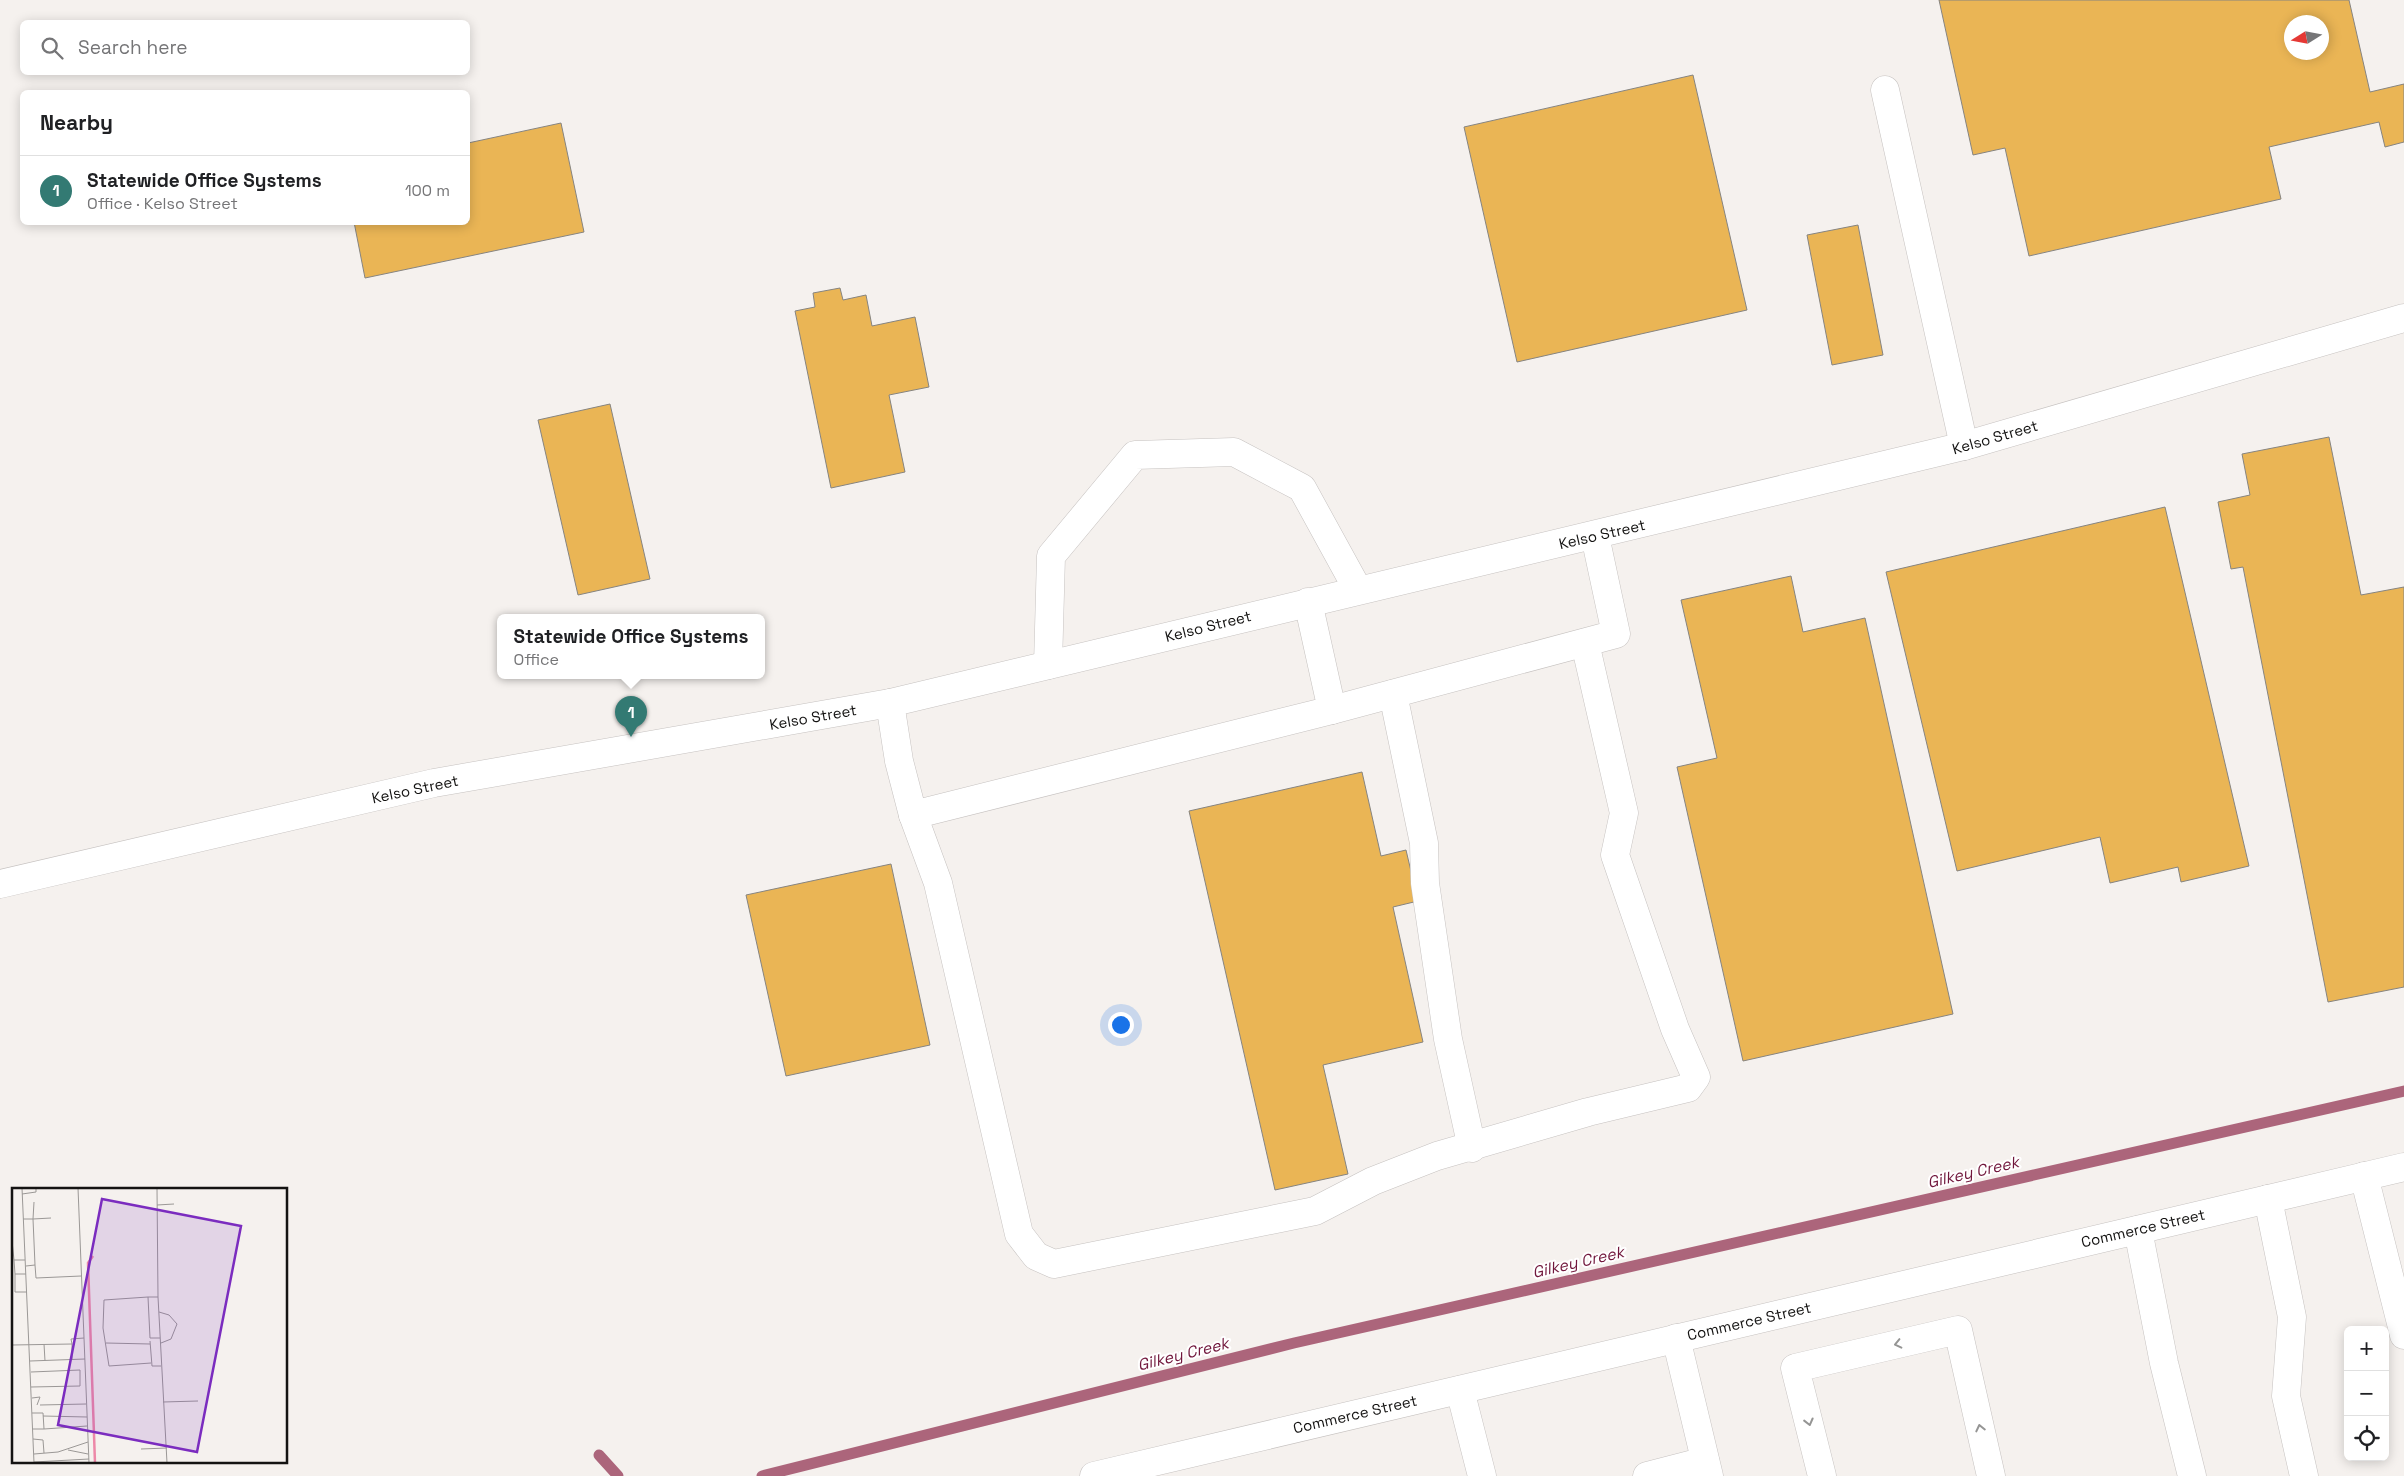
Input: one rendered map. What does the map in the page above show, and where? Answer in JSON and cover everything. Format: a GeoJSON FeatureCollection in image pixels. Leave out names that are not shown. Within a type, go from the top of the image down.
{"type":"FeatureCollection","features":[{"type":"Feature","properties":{"kind":"street"},"geometry":{"type":"LineString","coordinates":[[1885,90],[1964,446]]}},
{"type":"Feature","properties":{"kind":"street","name":"Kelso Street"},"geometry":{"type":"LineString","coordinates":[[0,884],[434,783],[890,703],[1358,590],[1595,536],[1964,446],[2404,318]]}},
{"type":"Feature","properties":{"kind":"street"},"geometry":{"type":"LineString","coordinates":[[1048,664],[1051,556],[1135,454],[1234,452],[1302,488],[1358,590]]}},
{"type":"Feature","properties":{"kind":"street"},"geometry":{"type":"LineString","coordinates":[[913,815],[1332,710],[1616,634],[1595,536]]}},
{"type":"Feature","properties":{"kind":"street"},"geometry":{"type":"LineString","coordinates":[[1308,602],[1332,710]]}},
{"type":"Feature","properties":{"kind":"street"},"geometry":{"type":"LineString","coordinates":[[890,703],[899,761],[913,815],[938,883],[1019,1234],[1036,1256],[1054,1264],[1315,1211],[1373,1181],[1437,1156],[1472,1148],[1588,1112],[1688,1088],[1696,1077],[1676,1029],[1615,855],[1624,813],[1585,643]]}},
{"type":"Feature","properties":{"kind":"street"},"geometry":{"type":"LineString","coordinates":[[1394,694],[1424,844],[1425,883],[1448,1039],[1472,1148]]}},
{"type":"Feature","properties":{"kind":"street","name":"Commerce Street"},"geometry":{"type":"LineString","coordinates":[[1094,1476],[2404,1167]]}},
{"type":"Feature","properties":{"kind":"street"},"geometry":{"type":"LineString","coordinates":[[2364,1176],[2404,1335]]}},
{"type":"Feature","properties":{"kind":"street"},"geometry":{"type":"LineString","coordinates":[[2268,1199],[2292,1317],[2286,1396],[2304,1476]]}},
{"type":"Feature","properties":{"kind":"street"},"geometry":{"type":"LineString","coordinates":[[2138,1230],[2164,1363],[2192,1476]]}},
{"type":"Feature","properties":{"kind":"street"},"geometry":{"type":"LineString","coordinates":[[1822,1476],[1795,1368],[1958,1330],[1991,1476]]}},
{"type":"Feature","properties":{"kind":"street"},"geometry":{"type":"LineString","coordinates":[[1646,1476],[1707,1469],[1676,1338]]}},
{"type":"Feature","properties":{"kind":"street"},"geometry":{"type":"LineString","coordinates":[[1460,1390],[1482,1476]]}},
{"type":"Feature","properties":{"kind":"building"},"geometry":{"type":"Polygon","coordinates":[[[1939,0],[2349,0],[2370,92],[2404,84],[2404,142],[2385,147],[2379,122],[2269,147],[2281,199],[2029,256],[2005,148],[1973,155],[1939,0]]]}},
{"type":"Feature","properties":{"kind":"building"},"geometry":{"type":"Polygon","coordinates":[[[1693,75],[1747,310],[1517,362],[1464,127],[1693,75]]]}},
{"type":"Feature","properties":{"kind":"building"},"geometry":{"type":"Polygon","coordinates":[[[561,123],[584,232],[365,278],[355,225],[470,225],[470,143],[561,123]]]}},
{"type":"Feature","properties":{"kind":"building"},"geometry":{"type":"Polygon","coordinates":[[[1858,225],[1883,355],[1832,365],[1807,235],[1858,225]]]}},
{"type":"Feature","properties":{"kind":"building"},"geometry":{"type":"Polygon","coordinates":[[[840,288],[843,300],[866,295],[872,326],[915,317],[929,387],[889,395],[905,472],[831,488],[795,311],[815,307],[813,293],[840,288]]]}},
{"type":"Feature","properties":{"kind":"building"},"geometry":{"type":"Polygon","coordinates":[[[610,404],[650,579],[578,595],[538,420],[610,404]]]}},
{"type":"Feature","properties":{"kind":"building"},"geometry":{"type":"Polygon","coordinates":[[[2329,437],[2361,595],[2404,587],[2404,987],[2328,1002],[2243,567],[2231,569],[2218,502],[2250,495],[2242,454],[2329,437]]]}},
{"type":"Feature","properties":{"kind":"building"},"geometry":{"type":"Polygon","coordinates":[[[2165,507],[2249,866],[2181,882],[2178,867],[2110,883],[2100,837],[1957,871],[1886,572],[2165,507]]]}},
{"type":"Feature","properties":{"kind":"building"},"geometry":{"type":"Polygon","coordinates":[[[1791,576],[1803,632],[1865,618],[1953,1014],[1743,1061],[1677,767],[1717,758],[1681,600],[1791,576]]]}},
{"type":"Feature","properties":{"kind":"building"},"geometry":{"type":"Polygon","coordinates":[[[1362,772],[1381,856],[1406,850],[1418,901],[1393,907],[1423,1042],[1323,1065],[1348,1174],[1275,1190],[1189,811],[1362,772]]]}},
{"type":"Feature","properties":{"kind":"building"},"geometry":{"type":"Polygon","coordinates":[[[891,864],[930,1045],[786,1076],[746,895],[891,864]]]}},
{"type":"Feature","properties":{"kind":"waterway","name":"Gilkey Creek"},"geometry":{"type":"LineString","coordinates":[[762,1476],[1294,1343],[2404,1091]]}},
{"type":"Feature","properties":{"kind":"waterway","name":"Gilkey Creek"},"geometry":{"type":"LineString","coordinates":[[599,1455],[618,1476]]}},
{"type":"Feature","properties":{"kind":"place","name":"Statewide Office Systems"},"geometry":{"type":"Point","coordinates":[631,737]}}]}
